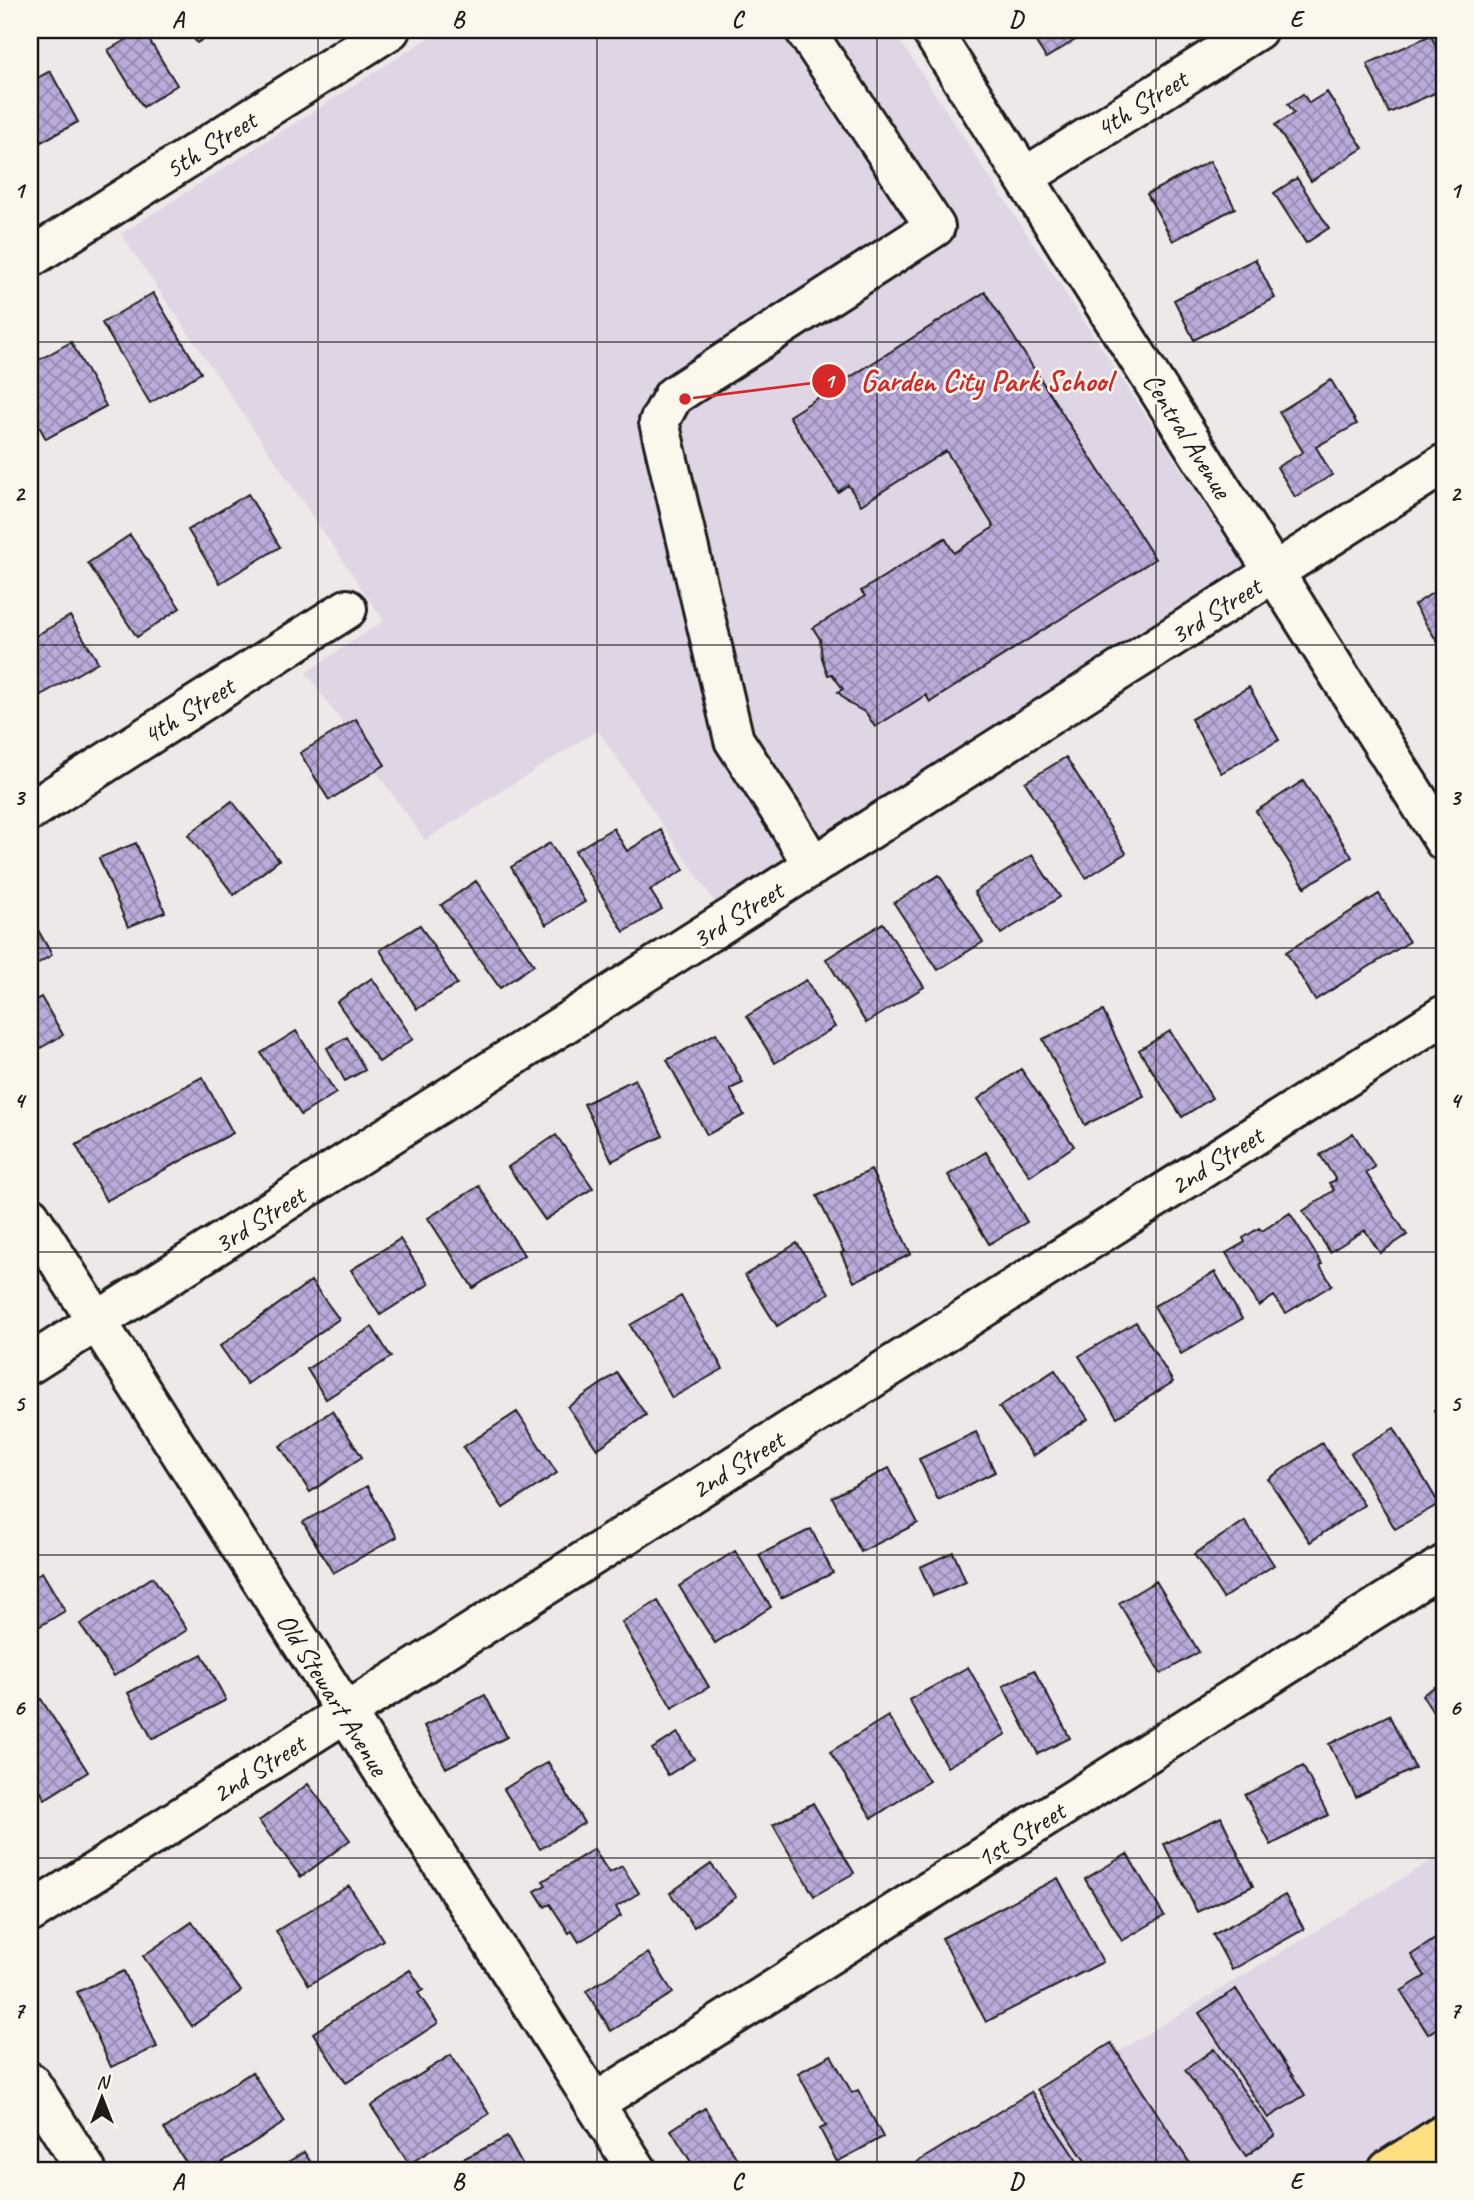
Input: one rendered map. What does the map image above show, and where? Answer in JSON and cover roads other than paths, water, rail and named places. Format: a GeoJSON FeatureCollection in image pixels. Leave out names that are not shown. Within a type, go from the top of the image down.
{"type":"FeatureCollection","features":[{"type":"Feature","properties":{"kind":"main road"},"geometry":{"type":"LineString","coordinates":[[1388,2170],[1439,2149]]}},
{"type":"Feature","properties":{"kind":"street","name":"5th Street"},"geometry":{"type":"LineString","coordinates":[[30,258],[390,30]]}},
{"type":"Feature","properties":{"kind":"street","name":"Central Avenue"},"geometry":{"type":"LineString","coordinates":[[931,30],[1444,841]]}},
{"type":"Feature","properties":{"kind":"street","name":"4th Street"},"geometry":{"type":"LineString","coordinates":[[1025,177],[1257,30]]}},
{"type":"Feature","properties":{"kind":"street"},"geometry":{"type":"LineString","coordinates":[[807,31],[934,227],[673,396],[659,422],[734,740],[813,866]]}},
{"type":"Feature","properties":{"kind":"street","name":"3rd Street"},"geometry":{"type":"LineString","coordinates":[[30,1364],[1444,464]]}},
{"type":"Feature","properties":{"kind":"street","name":"4th Street"},"geometry":{"type":"LineString","coordinates":[[30,811],[347,610]]}},
{"type":"Feature","properties":{"kind":"street","name":"2nd Street"},"geometry":{"type":"LineString","coordinates":[[30,1913],[1444,1015]]}},
{"type":"Feature","properties":{"kind":"street","name":"Old Stewart Avenue"},"geometry":{"type":"LineString","coordinates":[[30,1216],[637,2170]]}},
{"type":"Feature","properties":{"kind":"street","name":"1st Street"},"geometry":{"type":"LineString","coordinates":[[595,2104],[1444,1565]]}},
{"type":"Feature","properties":{"kind":"street"},"geometry":{"type":"LineString","coordinates":[[30,2082],[86,2170]]}},
{"type":"Feature","properties":{"kind":"place","name":"Garden City Park School"},"geometry":{"type":"Point","coordinates":[685,399]}}]}
